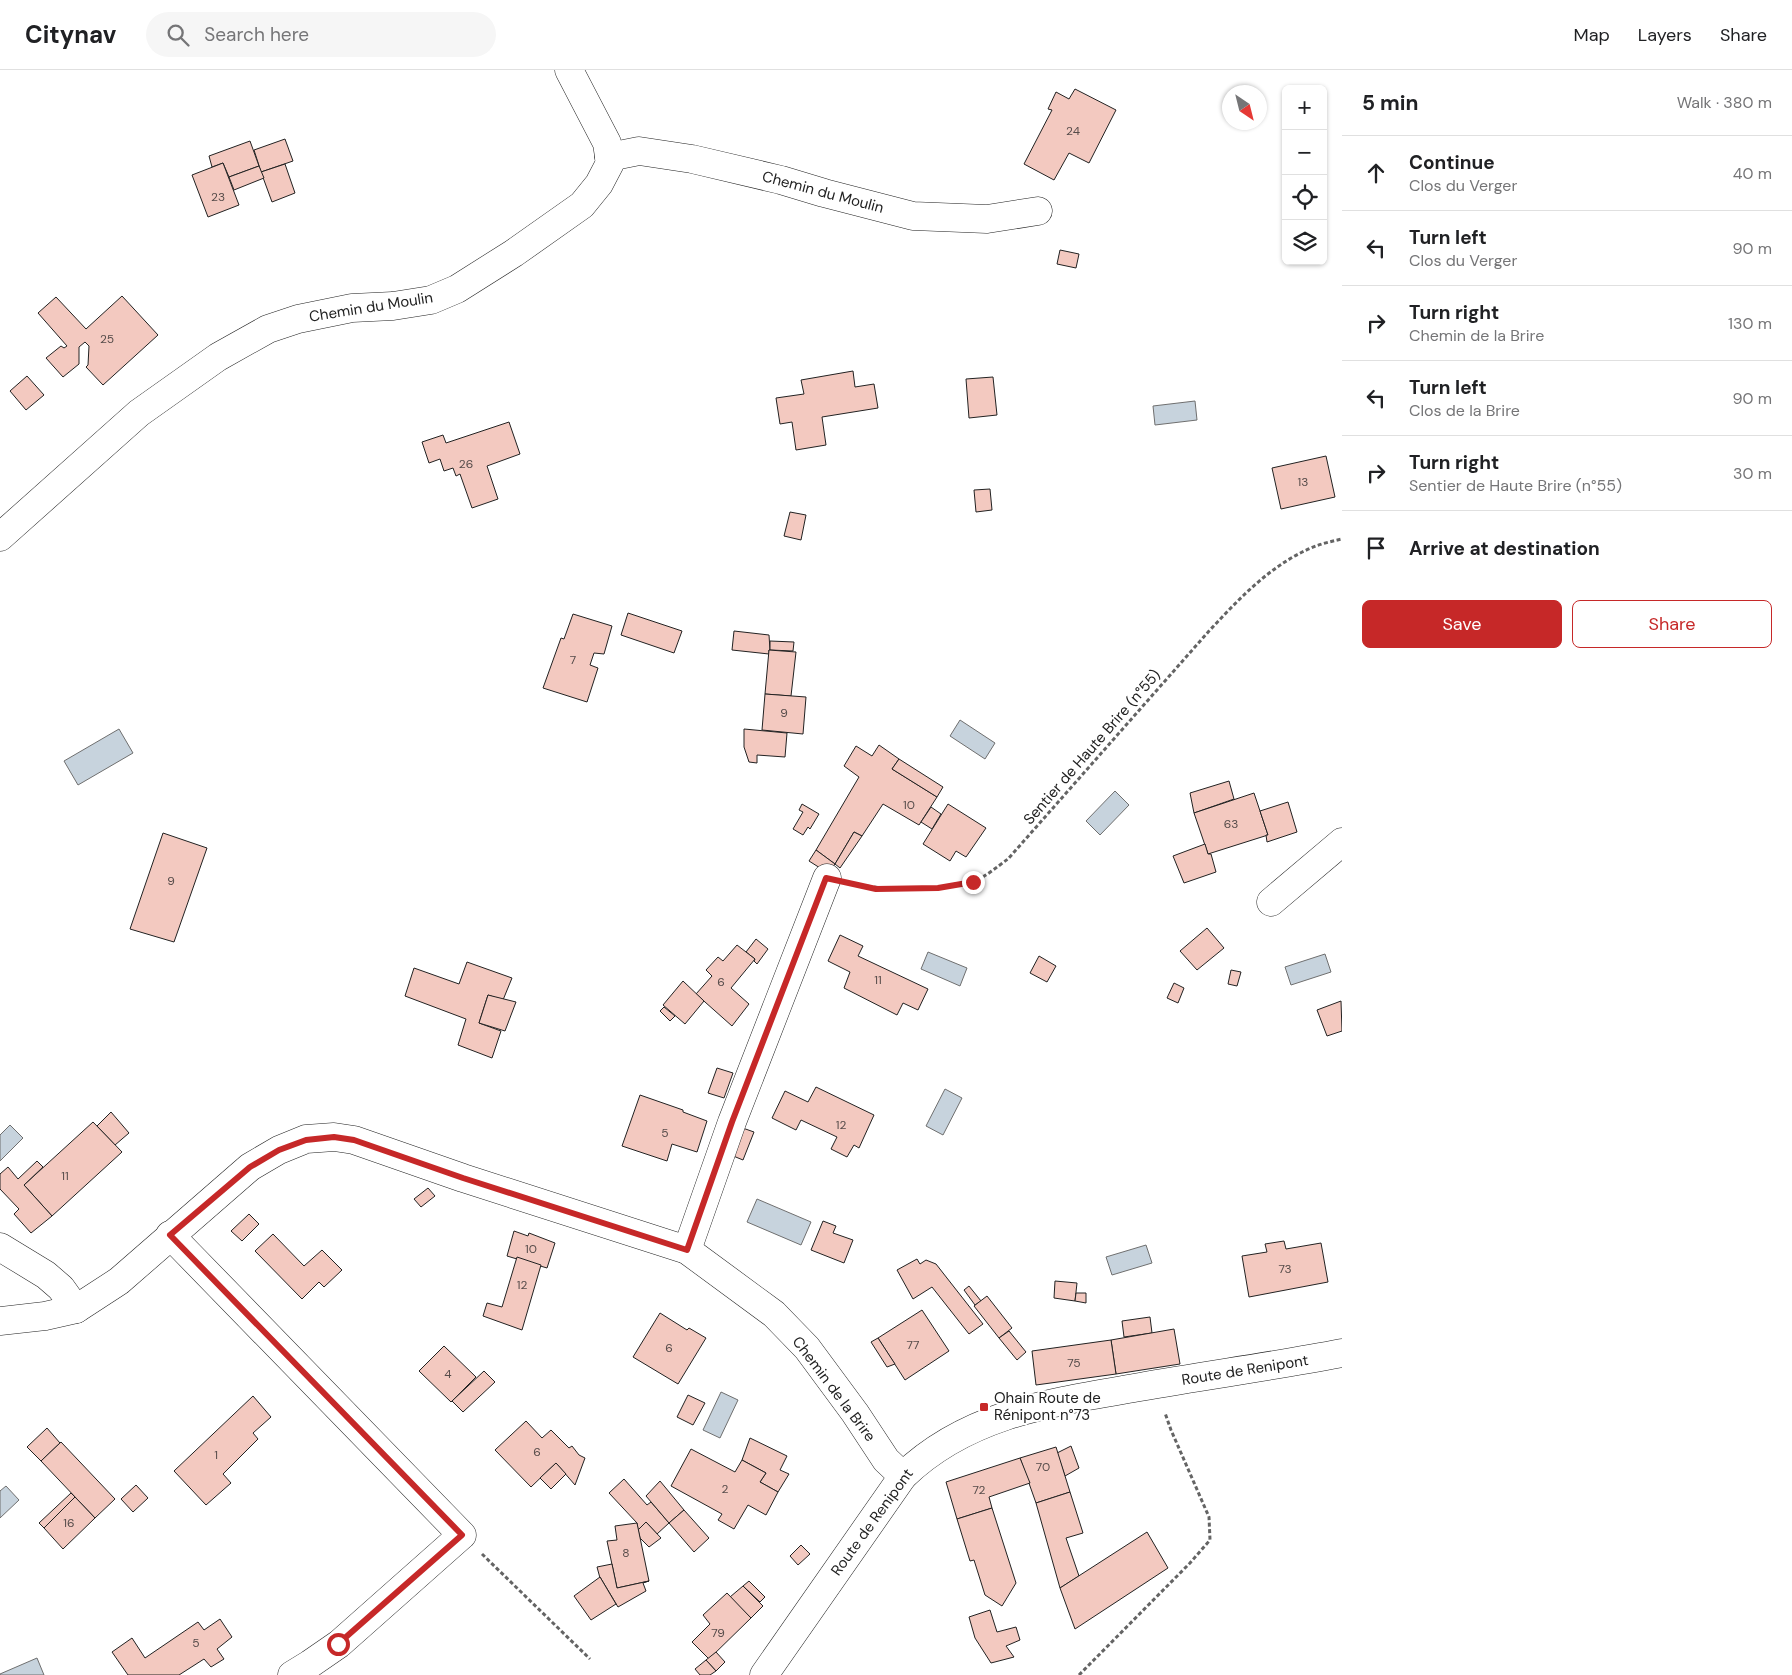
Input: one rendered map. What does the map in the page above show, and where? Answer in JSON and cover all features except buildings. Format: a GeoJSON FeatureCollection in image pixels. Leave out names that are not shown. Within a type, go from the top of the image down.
{"type":"FeatureCollection","features":[{"type":"Feature","properties":{"kind":"street"},"geometry":{"type":"LineString","coordinates":[[569,70],[607,143],[609,157]]}},
{"type":"Feature","properties":{"kind":"street","name":"Chemin du Moulin"},"geometry":{"type":"LineString","coordinates":[[0,537],[139,414],[218,357],[268,329],[322,313],[431,300],[457,289],[582,205],[599,184],[610,163],[609,157],[638,151],[692,159],[781,180],[913,216],[987,219],[1038,211]]}},
{"type":"Feature","properties":{"kind":"street"},"geometry":{"type":"LineString","coordinates":[[1271,902],[1342,842]]}},
{"type":"Feature","properties":{"kind":"street"},"geometry":{"type":"LineString","coordinates":[[687,1250],[732,1122],[826,878]]}},
{"type":"Feature","properties":{"kind":"street","name":"Chemin de la Brire"},"geometry":{"type":"LineString","coordinates":[[76,1309],[119,1281],[250,1167],[279,1150],[306,1140],[334,1137],[354,1140],[463,1178],[687,1250],[774,1314],[808,1348],[886,1460],[902,1476]]}},
{"type":"Feature","properties":{"kind":"street"},"geometry":{"type":"LineString","coordinates":[[170,1235],[462,1535],[338,1644],[292,1675]]}},
{"type":"Feature","properties":{"kind":"street"},"geometry":{"type":"LineString","coordinates":[[0,1247],[46,1275],[61,1288],[76,1309],[45,1316],[0,1321]]}},
{"type":"Feature","properties":{"kind":"street","name":"Route de Renipont"},"geometry":{"type":"LineString","coordinates":[[764,1675],[902,1476],[918,1461],[940,1445],[987,1421],[1045,1403],[1342,1353]]}},
{"type":"Feature","properties":{"kind":"path","name":"Sentier de Haute Brire (n°55)"},"geometry":{"type":"LineString","coordinates":[[826,878],[876,889],[938,888],[973,882],[1008,859],[1243,595],[1279,565],[1315,546],[1342,539]]}},
{"type":"Feature","properties":{"kind":"path"},"geometry":{"type":"LineString","coordinates":[[1079,1675],[1190,1563],[1210,1540],[1209,1517],[1171,1430],[1155,1384]]}},
{"type":"Feature","properties":{"kind":"path"},"geometry":{"type":"LineString","coordinates":[[462,1535],[590,1659]]}},
{"type":"Feature","properties":{"kind":"shaded area"},"geometry":{"type":"Polygon","coordinates":[[[1195,401],[1197,420],[1155,425],[1153,406],[1195,401]]]}},
{"type":"Feature","properties":{"kind":"shaded area"},"geometry":{"type":"Polygon","coordinates":[[[960,720],[995,743],[985,759],[950,736],[960,720]]]}},
{"type":"Feature","properties":{"kind":"shaded area"},"geometry":{"type":"Polygon","coordinates":[[[119,729],[133,753],[78,785],[64,761],[119,729]]]}},
{"type":"Feature","properties":{"kind":"shaded area"},"geometry":{"type":"Polygon","coordinates":[[[1115,791],[1129,805],[1100,835],[1086,821],[1115,791]]]}},
{"type":"Feature","properties":{"kind":"shaded area"},"geometry":{"type":"Polygon","coordinates":[[[928,952],[967,968],[960,986],[921,969],[928,952]]]}},
{"type":"Feature","properties":{"kind":"shaded area"},"geometry":{"type":"Polygon","coordinates":[[[1325,954],[1331,972],[1291,985],[1285,967],[1325,954]]]}},
{"type":"Feature","properties":{"kind":"shaded area"},"geometry":{"type":"Polygon","coordinates":[[[945,1089],[962,1098],[943,1135],[926,1126],[945,1089]]]}},
{"type":"Feature","properties":{"kind":"shaded area"},"geometry":{"type":"Polygon","coordinates":[[[10,1125],[23,1138],[0,1161],[0,1135],[10,1125]]]}},
{"type":"Feature","properties":{"kind":"shaded area"},"geometry":{"type":"Polygon","coordinates":[[[757,1199],[811,1222],[801,1245],[747,1222],[757,1199]]]}},
{"type":"Feature","properties":{"kind":"shaded area"},"geometry":{"type":"Polygon","coordinates":[[[1146,1245],[1152,1263],[1112,1275],[1106,1257],[1146,1245]]]}},
{"type":"Feature","properties":{"kind":"shaded area"},"geometry":{"type":"Polygon","coordinates":[[[721,1392],[738,1400],[720,1438],[703,1430],[721,1392]]]}},
{"type":"Feature","properties":{"kind":"shaded area"},"geometry":{"type":"Polygon","coordinates":[[[6,1486],[19,1500],[0,1518],[0,1491],[6,1486]]]}},
{"type":"Feature","properties":{"kind":"shaded area"},"geometry":{"type":"Polygon","coordinates":[[[37,1658],[44,1675],[0,1675],[0,1674],[37,1658]]]}},
{"type":"Feature","properties":{"kind":"place","name":"Ohain Route de Rénipont n°73"},"geometry":{"type":"Point","coordinates":[984,1407]}},
{"type":"Feature","properties":{"kind":"route"},"geometry":{"type":"LineString","coordinates":[[338,1644],[462,1535],[170,1235],[250,1167],[279,1150],[306,1140],[334,1137],[354,1140],[463,1178],[687,1250],[732,1122],[826,878],[876,889],[938,888],[973,882]]}}]}
